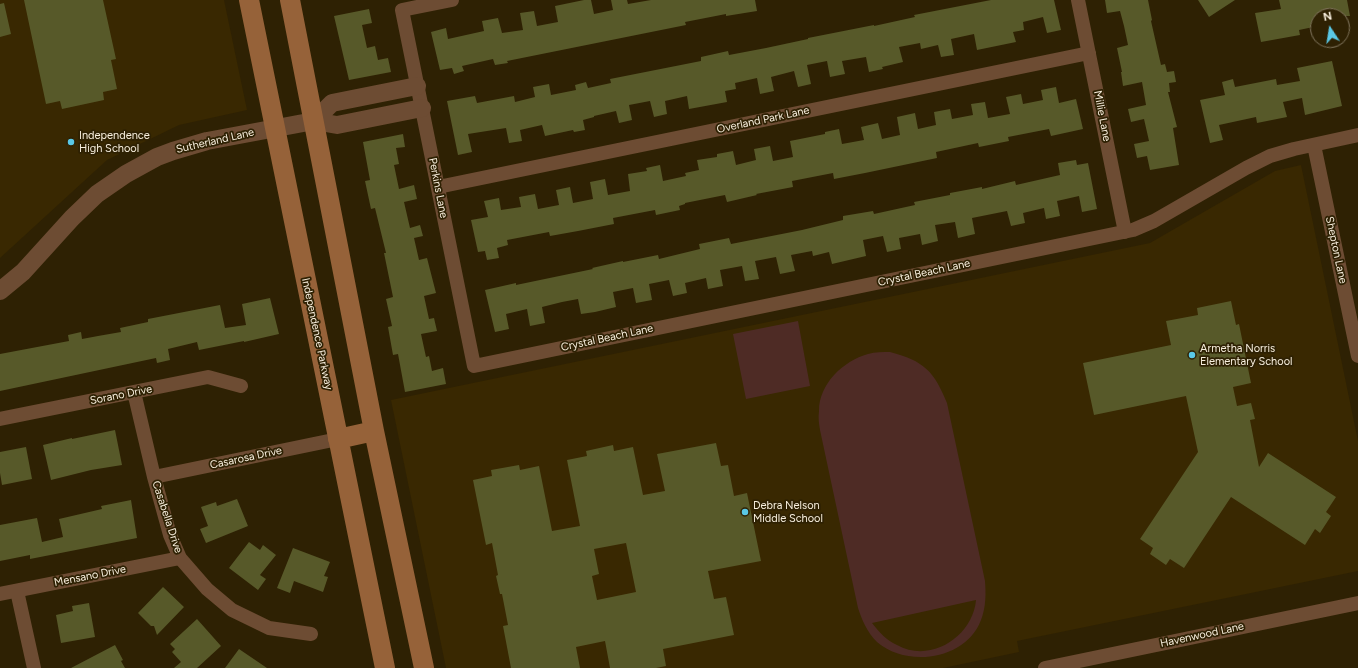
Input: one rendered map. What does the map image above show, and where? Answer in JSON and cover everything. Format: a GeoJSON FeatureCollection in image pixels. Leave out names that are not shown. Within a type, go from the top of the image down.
{"type":"FeatureCollection","features":[{"type":"Feature","properties":{"kind":"main road","name":"Independence Parkway"},"geometry":{"type":"LineString","coordinates":[[249,0],[385,668]]}},
{"type":"Feature","properties":{"kind":"main road"},"geometry":{"type":"LineString","coordinates":[[290,0],[374,431],[424,668]]}},
{"type":"Feature","properties":{"kind":"main road"},"geometry":{"type":"LineString","coordinates":[[338,439],[374,431]]}},
{"type":"Feature","properties":{"kind":"street","name":"Perkins Lane"},"geometry":{"type":"LineString","coordinates":[[452,0],[402,10],[474,366]]}},
{"type":"Feature","properties":{"kind":"street","name":"Millie Lane"},"geometry":{"type":"LineString","coordinates":[[1078,0],[1125,232]]}},
{"type":"Feature","properties":{"kind":"street","name":"Overland Park Lane"},"geometry":{"type":"LineString","coordinates":[[438,187],[1089,53]]}},
{"type":"Feature","properties":{"kind":"street"},"geometry":{"type":"LineString","coordinates":[[314,121],[332,103],[417,86]]}},
{"type":"Feature","properties":{"kind":"street","name":"Sutherland Lane"},"geometry":{"type":"LineString","coordinates":[[0,291],[23,272],[84,206],[111,183],[157,157],[190,146],[275,128],[314,121],[337,125],[422,108]]}},
{"type":"Feature","properties":{"kind":"street","name":"Crystal Beach Lane"},"geometry":{"type":"LineString","coordinates":[[474,366],[1125,232],[1140,228],[1154,221],[1260,160],[1283,152],[1358,135]]}},
{"type":"Feature","properties":{"kind":"street","name":"Shepton Lane"},"geometry":{"type":"LineString","coordinates":[[1314,145],[1355,324],[1358,356]]}},
{"type":"Feature","properties":{"kind":"street","name":"Sorano Drive"},"geometry":{"type":"LineString","coordinates":[[0,419],[208,377],[241,386]]}},
{"type":"Feature","properties":{"kind":"street","name":"Casabella Drive"},"geometry":{"type":"LineString","coordinates":[[134,392],[154,477],[170,535],[180,558],[207,589],[232,610],[269,628],[311,634]]}},
{"type":"Feature","properties":{"kind":"street","name":"Casarosa Drive"},"geometry":{"type":"LineString","coordinates":[[154,477],[338,439]]}},
{"type":"Feature","properties":{"kind":"street","name":"Mensano Drive"},"geometry":{"type":"LineString","coordinates":[[0,594],[180,558]]}},
{"type":"Feature","properties":{"kind":"street"},"geometry":{"type":"LineString","coordinates":[[17,591],[34,668]]}},
{"type":"Feature","properties":{"kind":"street","name":"Havenwood Lane"},"geometry":{"type":"LineString","coordinates":[[1045,668],[1358,603]]}},
{"type":"Feature","properties":{"kind":"shaded area","name":"Independence High School"},"geometry":{"type":"Polygon","coordinates":[[[0,0],[224,0],[247,110],[179,125],[107,160],[0,258],[0,0]]]}},
{"type":"Feature","properties":{"kind":"shaded area","name":"Debra Nelson Middle School"},"geometry":{"type":"Polygon","coordinates":[[[1301,165],[1358,441],[1358,571],[1017,641],[1019,652],[943,668],[446,668],[391,400],[1150,243],[1275,171],[1301,165]]]}},
{"type":"Feature","properties":{"kind":"shaded area"},"geometry":{"type":"Polygon","coordinates":[[[798,321],[810,386],[746,399],[733,334],[798,321]]]}},
{"type":"Feature","properties":{"kind":"shaded area"},"geometry":{"type":"Polygon","coordinates":[[[890,352],[911,359],[926,369],[937,383],[947,403],[985,581],[984,610],[981,620],[973,633],[963,644],[935,656],[919,657],[904,655],[889,650],[877,642],[865,626],[858,608],[820,428],[820,401],[823,392],[834,375],[850,362],[859,357],[871,353],[890,352]],[[976,600],[872,623],[889,641],[910,650],[923,651],[936,649],[959,635],[967,625],[973,613],[976,600]]]}},
{"type":"Feature","properties":{"kind":"building"},"geometry":{"type":"Polygon","coordinates":[[[24,0],[103,0],[116,59],[111,60],[117,89],[103,92],[104,100],[62,109],[60,101],[46,104],[24,0]]]}},
{"type":"Feature","properties":{"kind":"building"},"geometry":{"type":"Polygon","coordinates":[[[591,0],[594,14],[613,10],[611,0],[627,0],[628,4],[651,0],[755,0],[757,11],[726,16],[726,14],[685,22],[686,25],[507,61],[508,63],[495,65],[493,59],[462,66],[464,71],[454,74],[452,68],[440,70],[431,32],[446,28],[448,39],[484,31],[482,21],[498,18],[502,33],[523,30],[520,13],[534,11],[537,26],[558,22],[555,6],[591,0]]]}},
{"type":"Feature","properties":{"kind":"building"},"geometry":{"type":"Polygon","coordinates":[[[991,0],[1054,0],[1061,30],[1047,33],[1043,17],[1023,22],[1024,30],[1013,32],[1016,42],[977,50],[974,34],[951,39],[954,55],[941,57],[938,45],[921,49],[920,43],[899,47],[903,62],[869,72],[866,57],[842,61],[845,74],[830,77],[827,61],[807,65],[811,84],[798,87],[794,71],[771,77],[774,91],[760,94],[757,78],[735,83],[736,89],[725,91],[727,102],[689,109],[687,96],[665,101],[667,114],[654,117],[650,101],[629,105],[632,120],[619,123],[616,111],[583,120],[585,130],[574,132],[573,130],[545,136],[542,125],[520,130],[522,141],[509,143],[506,128],[468,134],[472,152],[458,155],[447,101],[475,96],[477,103],[514,96],[515,102],[535,97],[533,87],[549,84],[551,95],[576,90],[575,85],[586,82],[588,88],[611,83],[610,79],[701,61],[701,57],[728,51],[729,55],[766,48],[808,38],[915,17],[914,15],[991,0]]]}},
{"type":"Feature","properties":{"kind":"building"},"geometry":{"type":"Polygon","coordinates":[[[1105,0],[1148,0],[1161,65],[1165,64],[1167,72],[1174,71],[1176,82],[1169,83],[1170,92],[1168,92],[1177,127],[1173,128],[1179,165],[1150,170],[1147,156],[1137,158],[1134,144],[1149,141],[1144,119],[1131,122],[1128,109],[1146,105],[1142,82],[1123,86],[1117,48],[1128,45],[1120,11],[1107,13],[1105,0]]]}},
{"type":"Feature","properties":{"kind":"building"},"geometry":{"type":"Polygon","coordinates":[[[1198,0],[1235,0],[1209,17],[1198,0]]]}},
{"type":"Feature","properties":{"kind":"building"},"geometry":{"type":"Polygon","coordinates":[[[1279,0],[1347,0],[1348,8],[1310,8],[1310,28],[1299,30],[1300,35],[1261,42],[1255,13],[1281,9],[1279,0]]]}},
{"type":"Feature","properties":{"kind":"building"},"geometry":{"type":"Polygon","coordinates":[[[4,3],[11,34],[0,37],[0,4],[4,3]]]}},
{"type":"Feature","properties":{"kind":"building"},"geometry":{"type":"Polygon","coordinates":[[[369,9],[372,23],[362,25],[367,48],[375,46],[378,60],[388,58],[391,72],[349,80],[334,16],[369,9]]]}},
{"type":"Feature","properties":{"kind":"building"},"geometry":{"type":"Polygon","coordinates":[[[1332,61],[1342,106],[1305,115],[1302,98],[1283,102],[1287,117],[1257,123],[1256,117],[1219,125],[1223,140],[1210,143],[1200,100],[1225,95],[1222,82],[1233,79],[1235,87],[1276,79],[1277,85],[1300,81],[1297,68],[1332,61]]]}},
{"type":"Feature","properties":{"kind":"building"},"geometry":{"type":"Polygon","coordinates":[[[1056,87],[1059,103],[1076,99],[1083,129],[1051,136],[1049,129],[1008,137],[1009,141],[979,147],[978,143],[936,152],[937,158],[865,173],[834,179],[833,173],[792,181],[793,187],[756,194],[757,195],[727,202],[725,195],[685,203],[679,206],[680,210],[656,215],[655,210],[613,218],[614,224],[550,236],[549,232],[507,240],[508,245],[497,248],[499,258],[487,260],[485,251],[478,252],[471,220],[488,217],[484,201],[499,198],[501,210],[521,207],[519,197],[535,194],[538,209],[559,205],[556,190],[570,187],[573,203],[593,199],[590,182],[605,179],[608,195],[630,191],[628,174],[647,171],[646,168],[660,165],[663,181],[686,176],[685,173],[699,170],[697,160],[717,157],[717,154],[733,151],[736,165],[756,160],[754,149],[770,146],[773,161],[793,157],[790,141],[825,134],[825,132],[839,129],[842,144],[864,140],[861,127],[878,123],[882,139],[900,135],[897,117],[915,113],[918,129],[936,125],[934,112],[950,109],[952,119],[973,115],[971,104],[985,102],[988,118],[1010,114],[1006,97],[1021,94],[1023,104],[1043,100],[1041,90],[1056,87]]]}},
{"type":"Feature","properties":{"kind":"building"},"geometry":{"type":"Polygon","coordinates":[[[403,134],[405,147],[396,148],[399,164],[394,165],[399,189],[414,185],[417,199],[404,202],[410,228],[420,225],[423,236],[414,238],[419,260],[427,258],[436,293],[424,296],[429,319],[434,318],[437,331],[421,334],[426,357],[429,356],[432,371],[443,368],[446,384],[405,392],[398,354],[393,355],[388,327],[392,326],[386,299],[393,297],[384,253],[386,253],[375,208],[371,209],[365,181],[370,180],[363,142],[403,134]]]}},
{"type":"Feature","properties":{"kind":"building"},"geometry":{"type":"Polygon","coordinates":[[[1076,160],[1077,165],[1088,163],[1097,209],[1082,212],[1079,196],[1057,201],[1060,216],[1046,219],[1044,208],[1023,213],[1025,223],[1011,226],[1007,211],[972,218],[975,234],[958,238],[955,222],[935,225],[938,241],[922,245],[920,234],[899,238],[901,249],[887,252],[883,236],[863,240],[866,256],[832,264],[829,252],[813,256],[812,251],[791,255],[795,271],[780,274],[776,257],[755,261],[759,279],[745,281],[742,266],[720,270],[723,286],[708,289],[706,278],[685,283],[687,293],[673,296],[669,280],[649,284],[652,300],[636,303],[633,288],[613,292],[616,307],[581,314],[578,299],[562,302],[542,307],[545,323],[530,326],[527,309],[506,314],[509,329],[495,332],[485,290],[593,269],[592,268],[623,261],[658,255],[659,259],[700,249],[699,244],[729,238],[731,244],[802,230],[843,220],[843,216],[873,211],[874,214],[915,205],[914,202],[950,195],[950,193],[982,187],[982,189],[1015,181],[1016,185],[1060,175],[1058,163],[1076,160]]]}},
{"type":"Feature","properties":{"kind":"building"},"geometry":{"type":"Polygon","coordinates":[[[270,298],[279,334],[199,350],[197,342],[168,349],[170,360],[157,363],[156,358],[0,391],[0,354],[69,341],[68,335],[81,332],[82,339],[121,332],[120,328],[148,322],[148,319],[220,305],[225,328],[246,325],[242,304],[270,298]]]}},
{"type":"Feature","properties":{"kind":"building"},"geometry":{"type":"Polygon","coordinates":[[[1231,301],[1236,325],[1239,324],[1251,383],[1233,387],[1237,406],[1251,403],[1255,419],[1250,420],[1259,467],[1268,453],[1336,497],[1326,512],[1331,516],[1320,533],[1315,529],[1305,545],[1231,497],[1184,568],[1170,559],[1166,565],[1150,554],[1153,548],[1140,539],[1198,452],[1186,396],[1094,415],[1083,363],[1171,345],[1166,321],[1198,315],[1197,308],[1231,301]]]}},
{"type":"Feature","properties":{"kind":"building"},"geometry":{"type":"Polygon","coordinates":[[[115,430],[122,465],[91,470],[51,480],[43,445],[115,430]]]}},
{"type":"Feature","properties":{"kind":"building"},"geometry":{"type":"Polygon","coordinates":[[[716,443],[721,466],[728,465],[734,496],[747,493],[761,561],[708,571],[714,599],[726,597],[734,635],[663,649],[666,666],[656,668],[610,668],[605,641],[576,647],[580,668],[511,668],[503,626],[508,625],[502,594],[500,594],[496,576],[498,575],[492,543],[486,545],[473,480],[492,476],[491,470],[519,465],[520,470],[539,466],[552,531],[580,526],[567,460],[587,456],[586,451],[613,445],[614,451],[633,447],[643,495],[665,491],[657,454],[716,443]],[[626,543],[594,549],[599,574],[592,576],[597,600],[636,592],[626,543]]]}},
{"type":"Feature","properties":{"kind":"building"},"geometry":{"type":"Polygon","coordinates":[[[26,447],[32,479],[2,485],[0,473],[0,452],[26,447]]]}},
{"type":"Feature","properties":{"kind":"building"},"geometry":{"type":"Polygon","coordinates":[[[237,499],[248,526],[206,543],[200,529],[208,526],[201,507],[216,502],[217,506],[237,499]]]}},
{"type":"Feature","properties":{"kind":"building"},"geometry":{"type":"Polygon","coordinates":[[[131,500],[137,538],[30,559],[30,555],[0,561],[0,525],[37,518],[42,542],[63,537],[59,519],[102,509],[101,506],[131,500]]]}},
{"type":"Feature","properties":{"kind":"building"},"geometry":{"type":"Polygon","coordinates":[[[249,542],[260,550],[263,545],[276,555],[260,575],[266,579],[258,590],[229,568],[249,542]]]}},
{"type":"Feature","properties":{"kind":"building"},"geometry":{"type":"Polygon","coordinates":[[[293,548],[330,562],[324,576],[328,577],[323,592],[294,581],[290,593],[277,588],[293,548]]]}},
{"type":"Feature","properties":{"kind":"building"},"geometry":{"type":"Polygon","coordinates":[[[163,587],[184,607],[157,635],[154,626],[151,626],[138,613],[163,587]]]}},
{"type":"Feature","properties":{"kind":"building"},"geometry":{"type":"Polygon","coordinates":[[[89,603],[95,637],[61,643],[56,615],[73,611],[72,606],[89,603]]]}},
{"type":"Feature","properties":{"kind":"building"},"geometry":{"type":"Polygon","coordinates":[[[197,619],[221,646],[197,668],[174,668],[181,662],[172,652],[175,649],[170,644],[197,619]]]}},
{"type":"Feature","properties":{"kind":"building"},"geometry":{"type":"Polygon","coordinates":[[[115,645],[123,660],[121,661],[125,668],[71,668],[115,645]]]}},
{"type":"Feature","properties":{"kind":"building"},"geometry":{"type":"Polygon","coordinates":[[[239,649],[267,668],[225,668],[239,649]]]}},
{"type":"Feature","properties":{"kind":"place","name":"Independence High School"},"geometry":{"type":"Point","coordinates":[71,142]}},
{"type":"Feature","properties":{"kind":"place","name":"Armetha Norris Elementary School"},"geometry":{"type":"Point","coordinates":[1192,355]}},
{"type":"Feature","properties":{"kind":"place","name":"Debra Nelson Middle School"},"geometry":{"type":"Point","coordinates":[745,512]}}]}
